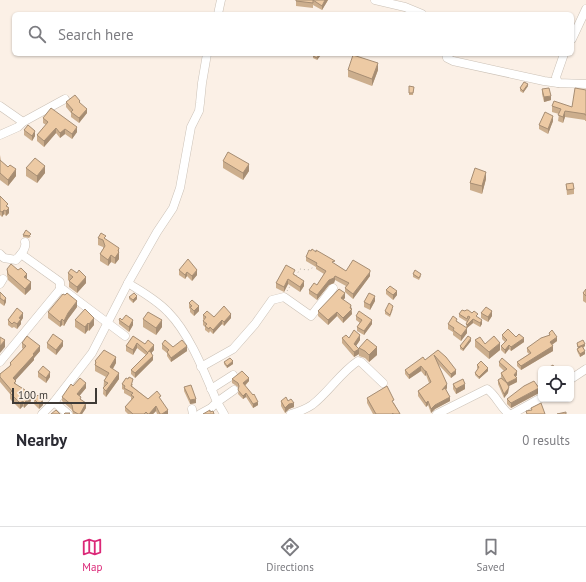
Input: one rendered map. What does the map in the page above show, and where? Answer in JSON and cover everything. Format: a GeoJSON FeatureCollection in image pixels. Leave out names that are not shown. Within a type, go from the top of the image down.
{"type":"FeatureCollection","features":[{"type":"Feature","properties":{"kind":"street"},"geometry":{"type":"LineString","coordinates":[[218,12],[221,0]]}},
{"type":"Feature","properties":{"kind":"street"},"geometry":{"type":"LineString","coordinates":[[375,0],[405,7],[417,12]]}},
{"type":"Feature","properties":{"kind":"street"},"geometry":{"type":"LineString","coordinates":[[574,35],[586,9]]}},
{"type":"Feature","properties":{"kind":"street"},"geometry":{"type":"LineString","coordinates":[[42,414],[54,402],[92,353],[128,283],[157,232],[173,208],[180,188],[191,127],[200,103],[207,56]]}},
{"type":"Feature","properties":{"kind":"street"},"geometry":{"type":"LineString","coordinates":[[446,56],[447,58],[453,61],[558,83],[586,84]]}},
{"type":"Feature","properties":{"kind":"street"},"geometry":{"type":"LineString","coordinates":[[558,83],[556,77],[563,56]]}},
{"type":"Feature","properties":{"kind":"street"},"geometry":{"type":"LineString","coordinates":[[0,135],[18,127],[23,122],[65,99]]}},
{"type":"Feature","properties":{"kind":"street"},"geometry":{"type":"LineString","coordinates":[[0,106],[23,122]]}},
{"type":"Feature","properties":{"kind":"street"},"geometry":{"type":"LineString","coordinates":[[0,254],[4,258],[16,260],[26,245],[26,242]]}},
{"type":"Feature","properties":{"kind":"street"},"geometry":{"type":"LineString","coordinates":[[0,362],[25,331],[37,319],[60,289],[60,282],[21,254]]}},
{"type":"Feature","properties":{"kind":"street"},"geometry":{"type":"LineString","coordinates":[[128,283],[151,297],[169,313],[189,340],[224,414]]}},
{"type":"Feature","properties":{"kind":"street"},"geometry":{"type":"LineString","coordinates":[[201,368],[233,349],[255,324],[272,300],[284,297],[310,316],[333,288]]}},
{"type":"Feature","properties":{"kind":"street"},"geometry":{"type":"LineString","coordinates":[[60,289],[64,289],[125,336]]}},
{"type":"Feature","properties":{"kind":"street"},"geometry":{"type":"LineString","coordinates":[[291,414],[311,406],[342,374],[358,361],[361,362],[383,383]]}},
{"type":"Feature","properties":{"kind":"street"},"geometry":{"type":"LineString","coordinates":[[574,377],[586,369]]}},
{"type":"Feature","properties":{"kind":"street"},"geometry":{"type":"LineString","coordinates":[[211,389],[233,375]]}},
{"type":"Feature","properties":{"kind":"street"},"geometry":{"type":"LineString","coordinates":[[437,414],[487,389],[492,392],[504,410],[509,414]]}},
{"type":"Feature","properties":{"kind":"street"},"geometry":{"type":"LineString","coordinates":[[200,414],[211,408],[234,390]]}},
{"type":"Feature","properties":{"kind":"street"},"geometry":{"type":"LineString","coordinates":[[512,414],[538,400]]}},
{"type":"Feature","properties":{"kind":"street"},"geometry":{"type":"LineString","coordinates":[[54,402],[68,414]]}},
{"type":"Feature","properties":{"kind":"path"},"geometry":{"type":"LineString","coordinates":[[294,279],[300,269],[308,270],[316,266]]}},
{"type":"Feature","properties":{"kind":"path"},"geometry":{"type":"LineString","coordinates":[[284,297],[291,286]]}},
{"type":"Feature","properties":{"kind":"building"},"geometry":{"type":"Polygon","coordinates":[[[313,0],[313,3],[296,1],[313,0]]]}},
{"type":"Feature","properties":{"kind":"building"},"geometry":{"type":"Polygon","coordinates":[[[313,0],[325,0],[322,6],[313,0]]]}},
{"type":"Feature","properties":{"kind":"building"},"geometry":{"type":"Polygon","coordinates":[[[353,56],[378,63],[372,79],[348,70],[353,56]]]}},
{"type":"Feature","properties":{"kind":"building"},"geometry":{"type":"Polygon","coordinates":[[[524,82],[528,84],[523,91],[520,88],[524,82]]]}},
{"type":"Feature","properties":{"kind":"building"},"geometry":{"type":"Polygon","coordinates":[[[409,86],[414,87],[413,93],[409,93],[409,86]]]}},
{"type":"Feature","properties":{"kind":"building"},"geometry":{"type":"Polygon","coordinates":[[[549,88],[551,96],[544,97],[542,89],[549,88]]]}},
{"type":"Feature","properties":{"kind":"building"},"geometry":{"type":"Polygon","coordinates":[[[575,88],[586,90],[586,115],[565,111],[563,117],[558,115],[561,109],[552,106],[554,101],[572,107],[575,88]]]}},
{"type":"Feature","properties":{"kind":"building"},"geometry":{"type":"Polygon","coordinates":[[[75,95],[80,101],[79,102],[87,109],[79,118],[71,112],[73,110],[66,102],[75,95]]]}},
{"type":"Feature","properties":{"kind":"building"},"geometry":{"type":"Polygon","coordinates":[[[51,108],[77,127],[72,134],[65,129],[60,133],[56,128],[44,141],[37,135],[48,122],[43,118],[51,108]]]}},
{"type":"Feature","properties":{"kind":"building"},"geometry":{"type":"Polygon","coordinates":[[[545,112],[553,116],[548,129],[539,125],[545,112]]]}},
{"type":"Feature","properties":{"kind":"building"},"geometry":{"type":"Polygon","coordinates":[[[28,125],[35,131],[32,136],[24,130],[28,125]]]}},
{"type":"Feature","properties":{"kind":"building"},"geometry":{"type":"Polygon","coordinates":[[[228,152],[249,164],[243,173],[223,161],[228,152]]]}},
{"type":"Feature","properties":{"kind":"building"},"geometry":{"type":"Polygon","coordinates":[[[35,158],[45,166],[37,176],[26,168],[35,158]]]}},
{"type":"Feature","properties":{"kind":"building"},"geometry":{"type":"Polygon","coordinates":[[[0,160],[8,167],[10,165],[16,169],[8,180],[0,173],[0,160]]]}},
{"type":"Feature","properties":{"kind":"building"},"geometry":{"type":"Polygon","coordinates":[[[475,168],[486,172],[482,186],[470,183],[475,168]]]}},
{"type":"Feature","properties":{"kind":"building"},"geometry":{"type":"Polygon","coordinates":[[[573,183],[574,189],[567,190],[566,184],[573,183]]]}},
{"type":"Feature","properties":{"kind":"building"},"geometry":{"type":"Polygon","coordinates":[[[0,196],[8,204],[6,206],[9,208],[6,211],[0,211],[0,196]]]}},
{"type":"Feature","properties":{"kind":"building"},"geometry":{"type":"Polygon","coordinates":[[[26,230],[31,234],[29,236],[23,235],[26,230]]]}},
{"type":"Feature","properties":{"kind":"building"},"geometry":{"type":"Polygon","coordinates":[[[101,233],[106,236],[104,238],[119,248],[119,252],[115,258],[111,255],[108,260],[100,254],[105,246],[103,240],[98,238],[101,233]]]}},
{"type":"Feature","properties":{"kind":"building"},"geometry":{"type":"Polygon","coordinates":[[[312,249],[335,261],[332,262],[346,271],[353,260],[370,270],[370,272],[353,294],[345,288],[349,283],[335,276],[329,280],[317,295],[309,290],[314,283],[317,285],[326,271],[316,265],[317,263],[306,257],[309,250],[311,251],[312,249]]]}},
{"type":"Feature","properties":{"kind":"building"},"geometry":{"type":"Polygon","coordinates":[[[188,259],[197,270],[192,276],[187,272],[185,275],[179,270],[188,259]]]}},
{"type":"Feature","properties":{"kind":"building"},"geometry":{"type":"Polygon","coordinates":[[[11,264],[18,270],[21,268],[27,274],[24,277],[31,282],[25,289],[8,274],[7,269],[11,264]]]}},
{"type":"Feature","properties":{"kind":"building"},"geometry":{"type":"Polygon","coordinates":[[[286,265],[295,270],[293,274],[304,281],[300,287],[288,279],[284,287],[276,283],[286,265]]]}},
{"type":"Feature","properties":{"kind":"building"},"geometry":{"type":"Polygon","coordinates":[[[71,269],[77,273],[79,270],[86,277],[77,287],[69,281],[73,277],[68,273],[71,269]]]}},
{"type":"Feature","properties":{"kind":"building"},"geometry":{"type":"Polygon","coordinates":[[[415,270],[421,274],[419,278],[413,274],[415,270]]]}},
{"type":"Feature","properties":{"kind":"building"},"geometry":{"type":"Polygon","coordinates":[[[390,286],[397,291],[393,295],[386,290],[390,286]]]}},
{"type":"Feature","properties":{"kind":"building"},"geometry":{"type":"Polygon","coordinates":[[[339,289],[345,293],[341,298],[351,305],[350,308],[352,309],[343,318],[337,312],[328,320],[318,311],[339,289]]]}},
{"type":"Feature","properties":{"kind":"building"},"geometry":{"type":"Polygon","coordinates":[[[586,289],[586,296],[583,293],[586,289]]]}},
{"type":"Feature","properties":{"kind":"building"},"geometry":{"type":"Polygon","coordinates":[[[0,292],[6,298],[4,301],[0,298],[0,292]]]}},
{"type":"Feature","properties":{"kind":"building"},"geometry":{"type":"Polygon","coordinates":[[[67,293],[77,301],[64,321],[62,319],[60,322],[48,312],[63,294],[65,295],[67,293]]]}},
{"type":"Feature","properties":{"kind":"building"},"geometry":{"type":"Polygon","coordinates":[[[134,293],[137,296],[133,300],[129,297],[134,293]]]}},
{"type":"Feature","properties":{"kind":"building"},"geometry":{"type":"Polygon","coordinates":[[[369,293],[375,296],[370,305],[364,302],[369,293]]]}},
{"type":"Feature","properties":{"kind":"building"},"geometry":{"type":"Polygon","coordinates":[[[192,300],[199,306],[194,311],[190,307],[192,306],[189,303],[192,300]]]}},
{"type":"Feature","properties":{"kind":"building"},"geometry":{"type":"Polygon","coordinates":[[[389,303],[393,306],[390,315],[385,311],[389,303]]]}},
{"type":"Feature","properties":{"kind":"building"},"geometry":{"type":"Polygon","coordinates":[[[224,306],[231,314],[224,322],[222,320],[213,330],[210,327],[209,329],[205,326],[207,324],[203,321],[206,317],[203,315],[207,311],[214,317],[224,306]]]}},
{"type":"Feature","properties":{"kind":"building"},"geometry":{"type":"Polygon","coordinates":[[[486,307],[492,311],[488,317],[481,313],[486,307]]]}},
{"type":"Feature","properties":{"kind":"building"},"geometry":{"type":"Polygon","coordinates":[[[17,308],[23,313],[17,324],[14,322],[12,324],[8,320],[17,308]]]}},
{"type":"Feature","properties":{"kind":"building"},"geometry":{"type":"Polygon","coordinates":[[[85,309],[94,318],[85,327],[75,320],[85,309]]]}},
{"type":"Feature","properties":{"kind":"building"},"geometry":{"type":"Polygon","coordinates":[[[462,310],[468,310],[472,313],[474,311],[478,314],[476,316],[482,320],[480,323],[473,319],[467,325],[466,324],[470,317],[468,316],[467,319],[459,314],[462,310]]]}},
{"type":"Feature","properties":{"kind":"building"},"geometry":{"type":"Polygon","coordinates":[[[359,311],[372,320],[364,331],[357,327],[362,320],[356,316],[359,311]]]}},
{"type":"Feature","properties":{"kind":"building"},"geometry":{"type":"Polygon","coordinates":[[[148,312],[162,320],[156,328],[143,319],[148,312]]]}},
{"type":"Feature","properties":{"kind":"building"},"geometry":{"type":"Polygon","coordinates":[[[126,315],[133,320],[129,327],[119,320],[120,318],[122,320],[126,315]]]}},
{"type":"Feature","properties":{"kind":"building"},"geometry":{"type":"Polygon","coordinates":[[[453,316],[457,319],[456,321],[467,328],[461,336],[448,324],[453,316]]]}},
{"type":"Feature","properties":{"kind":"building"},"geometry":{"type":"Polygon","coordinates":[[[508,329],[516,337],[519,334],[524,338],[511,347],[509,345],[505,350],[501,346],[507,340],[502,335],[508,329]]]}},
{"type":"Feature","properties":{"kind":"building"},"geometry":{"type":"Polygon","coordinates":[[[354,330],[360,335],[354,344],[359,349],[354,352],[342,338],[346,335],[349,338],[354,330]]]}},
{"type":"Feature","properties":{"kind":"building"},"geometry":{"type":"Polygon","coordinates":[[[552,330],[557,337],[550,342],[553,346],[521,366],[517,362],[531,353],[527,348],[541,338],[550,335],[549,333],[552,330]]]}},
{"type":"Feature","properties":{"kind":"building"},"geometry":{"type":"Polygon","coordinates":[[[53,334],[63,341],[56,350],[47,343],[53,334]]]}},
{"type":"Feature","properties":{"kind":"building"},"geometry":{"type":"Polygon","coordinates":[[[27,336],[40,346],[33,354],[34,355],[13,378],[16,381],[14,383],[31,396],[24,403],[23,401],[20,403],[10,393],[12,391],[0,377],[0,374],[10,366],[10,363],[26,346],[22,343],[27,336]]]}},
{"type":"Feature","properties":{"kind":"building"},"geometry":{"type":"Polygon","coordinates":[[[133,336],[145,344],[148,340],[154,345],[148,352],[150,351],[153,356],[135,373],[131,370],[148,353],[137,343],[133,350],[126,346],[133,336]]]}},
{"type":"Feature","properties":{"kind":"building"},"geometry":{"type":"Polygon","coordinates":[[[468,336],[471,338],[463,349],[460,346],[468,336]]]}},
{"type":"Feature","properties":{"kind":"building"},"geometry":{"type":"Polygon","coordinates":[[[494,336],[500,343],[489,352],[475,340],[480,337],[485,344],[494,336]]]}},
{"type":"Feature","properties":{"kind":"building"},"geometry":{"type":"Polygon","coordinates":[[[0,337],[5,340],[0,346],[0,337]]]}},
{"type":"Feature","properties":{"kind":"building"},"geometry":{"type":"Polygon","coordinates":[[[367,339],[377,347],[369,355],[359,348],[367,339]]]}},
{"type":"Feature","properties":{"kind":"building"},"geometry":{"type":"Polygon","coordinates":[[[165,340],[173,347],[182,340],[187,346],[171,358],[167,352],[169,350],[162,344],[165,340]]]}},
{"type":"Feature","properties":{"kind":"building"},"geometry":{"type":"Polygon","coordinates":[[[583,340],[585,344],[578,347],[577,343],[583,340]]]}},
{"type":"Feature","properties":{"kind":"building"},"geometry":{"type":"Polygon","coordinates":[[[582,346],[585,351],[580,354],[577,349],[582,346]]]}},
{"type":"Feature","properties":{"kind":"building"},"geometry":{"type":"Polygon","coordinates":[[[104,350],[116,357],[110,367],[119,373],[106,391],[103,388],[108,383],[104,381],[109,373],[95,365],[95,361],[104,350]]]}},
{"type":"Feature","properties":{"kind":"building"},"geometry":{"type":"Polygon","coordinates":[[[438,350],[446,357],[456,370],[451,374],[434,355],[447,384],[442,390],[445,388],[450,397],[435,405],[431,409],[428,401],[426,403],[418,391],[431,382],[426,371],[421,366],[409,375],[405,370],[423,357],[425,360],[438,350]]]}},
{"type":"Feature","properties":{"kind":"building"},"geometry":{"type":"Polygon","coordinates":[[[230,358],[233,361],[227,366],[224,362],[230,358]]]}},
{"type":"Feature","properties":{"kind":"building"},"geometry":{"type":"Polygon","coordinates":[[[502,358],[517,371],[514,375],[517,378],[507,383],[501,373],[507,369],[499,362],[502,358]]]}},
{"type":"Feature","properties":{"kind":"building"},"geometry":{"type":"Polygon","coordinates":[[[481,361],[488,368],[479,377],[475,373],[479,367],[477,365],[481,361]]]}},
{"type":"Feature","properties":{"kind":"building"},"geometry":{"type":"Polygon","coordinates":[[[43,366],[50,372],[46,378],[38,372],[43,366]]]}},
{"type":"Feature","properties":{"kind":"building"},"geometry":{"type":"Polygon","coordinates":[[[242,371],[249,378],[243,383],[253,395],[254,394],[258,402],[253,404],[246,393],[243,396],[238,390],[238,383],[232,379],[242,371]]]}},
{"type":"Feature","properties":{"kind":"building"},"geometry":{"type":"Polygon","coordinates":[[[129,377],[133,379],[131,386],[148,399],[157,391],[161,396],[159,397],[168,410],[160,414],[156,406],[149,414],[146,412],[144,414],[133,414],[125,407],[134,397],[131,395],[133,393],[124,388],[125,386],[122,384],[126,378],[128,379],[129,377]]]}},
{"type":"Feature","properties":{"kind":"building"},"geometry":{"type":"Polygon","coordinates":[[[80,378],[86,383],[77,394],[81,397],[80,399],[86,403],[80,414],[78,414],[73,411],[72,405],[62,397],[71,384],[73,386],[80,378]]]}},
{"type":"Feature","properties":{"kind":"building"},"geometry":{"type":"Polygon","coordinates":[[[501,378],[509,387],[504,394],[498,380],[501,378]]]}},
{"type":"Feature","properties":{"kind":"building"},"geometry":{"type":"Polygon","coordinates":[[[463,379],[465,384],[456,389],[453,384],[463,379]]]}},
{"type":"Feature","properties":{"kind":"building"},"geometry":{"type":"Polygon","coordinates":[[[534,381],[538,389],[511,403],[507,399],[524,386],[534,381]]]}},
{"type":"Feature","properties":{"kind":"building"},"geometry":{"type":"Polygon","coordinates":[[[191,385],[196,399],[190,400],[184,387],[191,385]]]}},
{"type":"Feature","properties":{"kind":"building"},"geometry":{"type":"Polygon","coordinates":[[[387,386],[394,400],[392,401],[400,414],[376,414],[367,398],[387,386]]]}},
{"type":"Feature","properties":{"kind":"building"},"geometry":{"type":"Polygon","coordinates":[[[38,395],[43,400],[39,404],[34,399],[38,395]]]}},
{"type":"Feature","properties":{"kind":"building"},"geometry":{"type":"Polygon","coordinates":[[[286,397],[288,401],[291,399],[294,403],[289,404],[285,408],[281,401],[286,397]]]}},
{"type":"Feature","properties":{"kind":"building"},"geometry":{"type":"Polygon","coordinates":[[[541,403],[545,414],[527,414],[526,411],[532,410],[531,408],[541,403]]]}},
{"type":"Feature","properties":{"kind":"building"},"geometry":{"type":"Polygon","coordinates":[[[56,410],[60,414],[51,414],[56,410]]]}},
{"type":"Feature","properties":{"kind":"building"},"geometry":{"type":"Polygon","coordinates":[[[210,410],[210,412],[213,411],[214,414],[203,414],[210,410]]]}}]}
